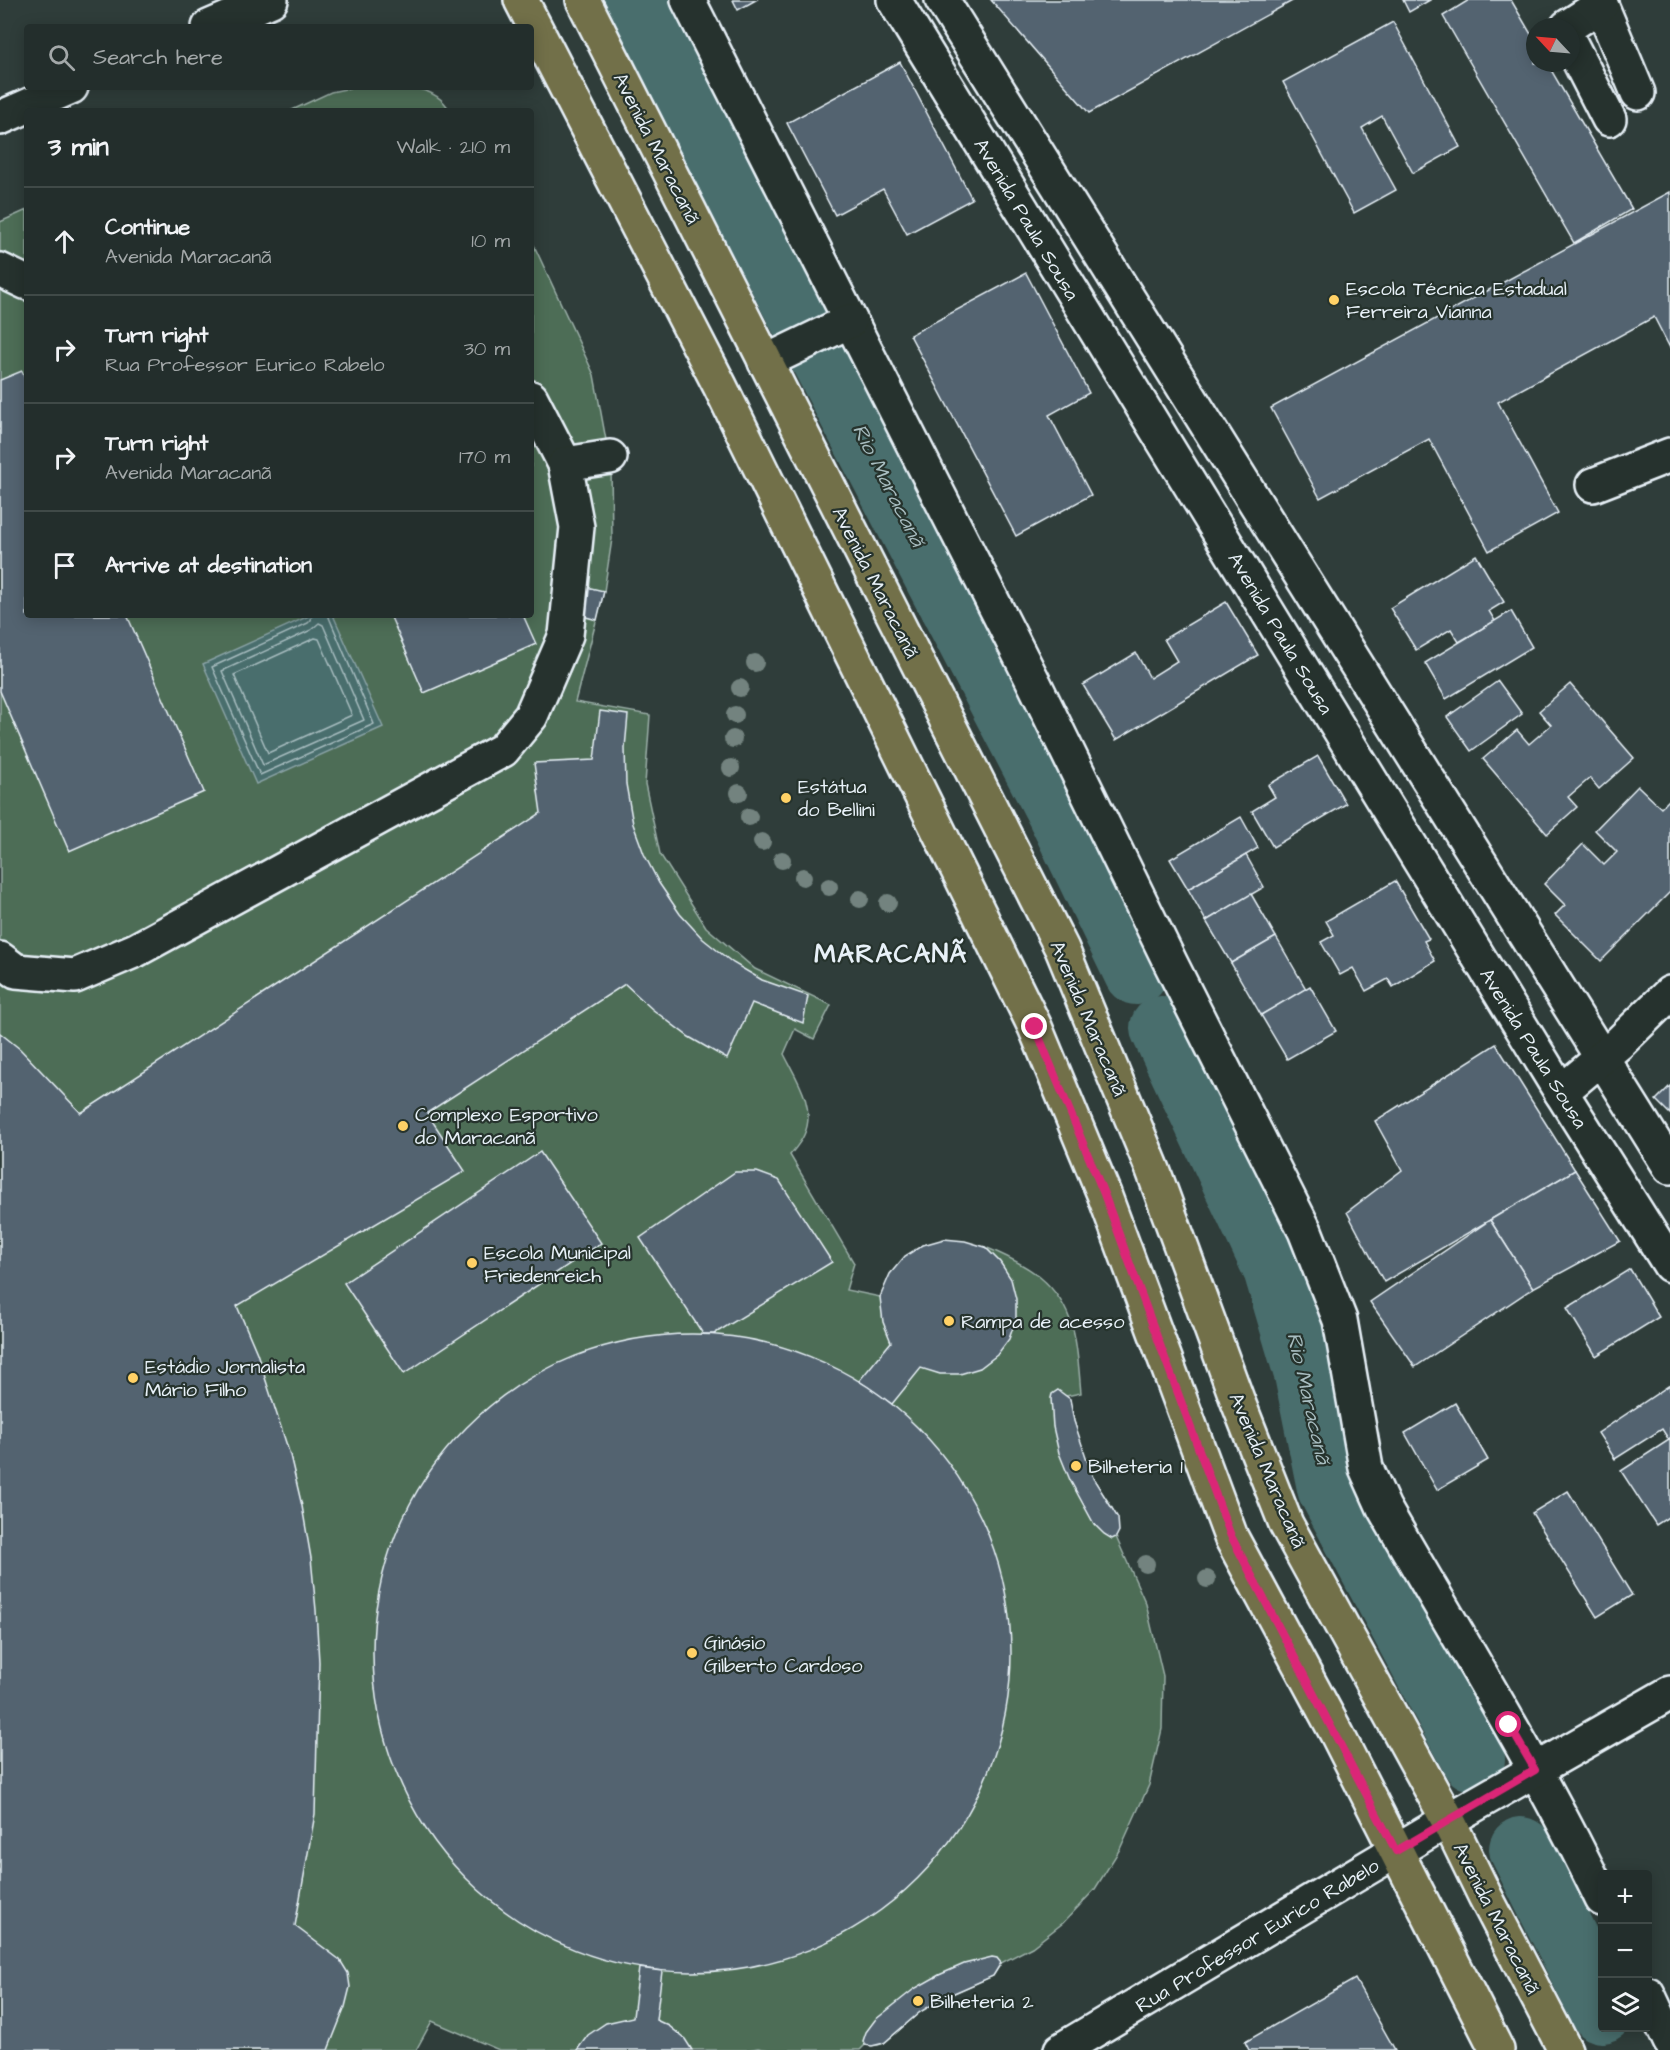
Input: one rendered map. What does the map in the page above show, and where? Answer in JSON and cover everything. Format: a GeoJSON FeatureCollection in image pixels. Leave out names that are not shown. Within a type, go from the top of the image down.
{"type":"FeatureCollection","features":[{"type":"Feature","properties":{"kind":"main road"},"geometry":{"type":"LineString","coordinates":[[521,0],[533,24]]}},
{"type":"Feature","properties":{"kind":"main road","name":"Avenida Maracanã"},"geometry":{"type":"LineString","coordinates":[[582,0],[772,359],[1062,949],[1153,1170],[1238,1402],[1286,1524],[1448,1820],[1565,2050]]}},
{"type":"Feature","properties":{"kind":"main road"},"geometry":{"type":"LineString","coordinates":[[534,25],[720,386],[1035,1027],[1104,1194],[1231,1536],[1497,2050]]}},
{"type":"Feature","properties":{"kind":"street"},"geometry":{"type":"LineString","coordinates":[[216,24],[271,0]]}},
{"type":"Feature","properties":{"kind":"street"},"geometry":{"type":"LineString","coordinates":[[688,0],[838,327],[1035,685],[1305,1231],[1340,1320],[1366,1468],[1384,1508],[1535,1770],[1578,1848],[1598,1890]]}},
{"type":"Feature","properties":{"kind":"street","name":"Avenida Paula Sousa"},"geometry":{"type":"LineString","coordinates":[[894,0],[1561,1092],[1670,1265]]}},
{"type":"Feature","properties":{"kind":"street"},"geometry":{"type":"LineString","coordinates":[[942,0],[1670,1167]]}},
{"type":"Feature","properties":{"kind":"street"},"geometry":{"type":"LineString","coordinates":[[1579,18],[1600,2],[1638,93]]}},
{"type":"Feature","properties":{"kind":"street"},"geometry":{"type":"LineString","coordinates":[[1580,63],[1609,119]]}},
{"type":"Feature","properties":{"kind":"street"},"geometry":{"type":"LineString","coordinates":[[0,118],[64,90]]}},
{"type":"Feature","properties":{"kind":"street"},"geometry":{"type":"LineString","coordinates":[[1049,254],[1088,232]]}},
{"type":"Feature","properties":{"kind":"street"},"geometry":{"type":"LineString","coordinates":[[0,270],[24,282]]}},
{"type":"Feature","properties":{"kind":"street"},"geometry":{"type":"LineString","coordinates":[[772,359],[838,327]]}},
{"type":"Feature","properties":{"kind":"street"},"geometry":{"type":"LineString","coordinates":[[0,958],[16,971],[75,976],[136,950],[503,750],[531,716],[566,635],[577,527],[565,464],[534,404]]}},
{"type":"Feature","properties":{"kind":"street"},"geometry":{"type":"LineString","coordinates":[[1593,485],[1670,456]]}},
{"type":"Feature","properties":{"kind":"street"},"geometry":{"type":"LineString","coordinates":[[565,464],[610,457]]}},
{"type":"Feature","properties":{"kind":"street"},"geometry":{"type":"LineString","coordinates":[[1254,590],[1295,565]]}},
{"type":"Feature","properties":{"kind":"street"},"geometry":{"type":"LineString","coordinates":[[1561,1092],[1602,1059],[1670,993]]}},
{"type":"Feature","properties":{"kind":"street","name":"Rua Professor Eurico Rabelo"},"geometry":{"type":"LineString","coordinates":[[1061,2050],[1448,1820],[1670,1694]]}},
{"type":"Feature","properties":{"kind":"street"},"geometry":{"type":"LineString","coordinates":[[1652,2004],[1670,2041]]}},
{"type":"Feature","properties":{"kind":"green space"},"geometry":{"type":"Polygon","coordinates":[[[422,90],[442,101],[448,108],[296,108],[331,92],[422,90]]]}},
{"type":"Feature","properties":{"kind":"green space","name":"Complexo Esportivo do Maracanã"},"geometry":{"type":"Polygon","coordinates":[[[24,211],[24,618],[534,618],[534,245],[594,375],[611,467],[612,539],[604,591],[575,702],[650,715],[645,784],[660,854],[706,927],[755,969],[831,1005],[814,1039],[795,1029],[784,1054],[803,1093],[808,1114],[804,1135],[790,1155],[854,1263],[846,1290],[880,1297],[985,1247],[1014,1260],[1039,1277],[1060,1299],[1067,1313],[1076,1344],[1081,1393],[1066,1396],[1071,1405],[1074,1422],[1092,1475],[1117,1520],[1116,1537],[1146,1604],[1163,1676],[1162,1729],[1149,1785],[1120,1849],[1095,1889],[1063,1923],[1032,1947],[1001,1963],[993,1976],[945,1997],[920,2012],[884,2043],[865,2045],[860,2050],[758,2048],[747,2050],[499,2050],[432,2021],[416,2050],[0,2050],[0,222],[24,211]]]}},
{"type":"Feature","properties":{"kind":"water"},"geometry":{"type":"Polygon","coordinates":[[[304,618],[334,618],[383,727],[256,784],[203,664],[304,618]]]}},
{"type":"Feature","properties":{"kind":"building"},"geometry":{"type":"Polygon","coordinates":[[[733,0],[756,0],[738,10],[733,0]]]}},
{"type":"Feature","properties":{"kind":"building"},"geometry":{"type":"Polygon","coordinates":[[[991,0],[1294,0],[1089,113],[991,0]]]}},
{"type":"Feature","properties":{"kind":"building"},"geometry":{"type":"Polygon","coordinates":[[[1403,0],[1430,0],[1409,12],[1403,0]]]}},
{"type":"Feature","properties":{"kind":"building"},"geometry":{"type":"Polygon","coordinates":[[[1469,0],[1511,0],[1526,26],[1526,72],[1552,72],[1632,209],[1574,243],[1443,16],[1469,0]]]}},
{"type":"Feature","properties":{"kind":"building"},"geometry":{"type":"Polygon","coordinates":[[[1393,22],[1460,147],[1413,173],[1382,116],[1362,128],[1396,190],[1354,213],[1283,82],[1393,22]]]}},
{"type":"Feature","properties":{"kind":"building"},"geometry":{"type":"Polygon","coordinates":[[[900,62],[972,199],[907,234],[883,189],[835,215],[787,123],[900,62]]]}},
{"type":"Feature","properties":{"kind":"building"},"geometry":{"type":"Polygon","coordinates":[[[1670,192],[1670,348],[1654,317],[1498,402],[1558,513],[1489,551],[1429,439],[1320,498],[1271,408],[1670,192]]]}},
{"type":"Feature","properties":{"kind":"building"},"geometry":{"type":"Polygon","coordinates":[[[1026,273],[1089,393],[1049,415],[1091,495],[1016,536],[910,335],[1026,273]]]}},
{"type":"Feature","properties":{"kind":"building"},"geometry":{"type":"Polygon","coordinates":[[[22,371],[24,376],[24,618],[128,618],[204,792],[69,851],[0,691],[0,380],[22,371]]]}},
{"type":"Feature","properties":{"kind":"building"},"geometry":{"type":"Polygon","coordinates":[[[1476,555],[1504,602],[1489,611],[1495,621],[1459,642],[1451,629],[1416,650],[1390,608],[1476,555]]]}},
{"type":"Feature","properties":{"kind":"building"},"geometry":{"type":"Polygon","coordinates":[[[582,586],[604,591],[597,620],[575,614],[582,586]]]}},
{"type":"Feature","properties":{"kind":"building"},"geometry":{"type":"Polygon","coordinates":[[[1226,602],[1258,655],[1116,740],[1083,685],[1136,653],[1150,678],[1177,661],[1164,639],[1226,602]]]}},
{"type":"Feature","properties":{"kind":"building"},"geometry":{"type":"Polygon","coordinates":[[[1511,611],[1532,647],[1446,699],[1425,663],[1511,611]]]}},
{"type":"Feature","properties":{"kind":"building"},"geometry":{"type":"Polygon","coordinates":[[[391,618],[524,618],[536,644],[424,693],[391,618]]]}},
{"type":"Feature","properties":{"kind":"building"},"geometry":{"type":"Polygon","coordinates":[[[1498,681],[1522,714],[1471,751],[1447,717],[1498,681]]]}},
{"type":"Feature","properties":{"kind":"building"},"geometry":{"type":"Polygon","coordinates":[[[1570,684],[1634,758],[1599,789],[1590,778],[1568,797],[1577,807],[1547,834],[1483,759],[1517,730],[1529,744],[1551,725],[1539,711],[1570,684]]]}},
{"type":"Feature","properties":{"kind":"building","name":"Estádio Jornalista Mário Filho"},"geometry":{"type":"Polygon","coordinates":[[[600,711],[628,715],[625,748],[626,784],[633,824],[644,854],[659,883],[680,914],[703,939],[733,963],[762,980],[808,996],[803,1023],[752,1003],[727,1059],[689,1037],[652,1009],[625,984],[427,1113],[465,1171],[237,1306],[257,1353],[290,1455],[311,1558],[316,1610],[319,1662],[315,1814],[295,1926],[340,1960],[348,1973],[350,1987],[345,2007],[328,2050],[0,2050],[0,1033],[20,1049],[81,1113],[541,813],[534,763],[594,760],[600,711]]]}},
{"type":"Feature","properties":{"kind":"building"},"geometry":{"type":"Polygon","coordinates":[[[1318,756],[1346,804],[1273,847],[1252,811],[1275,797],[1268,785],[1318,756]]]}},
{"type":"Feature","properties":{"kind":"building"},"geometry":{"type":"Polygon","coordinates":[[[1638,786],[1661,808],[1670,799],[1670,892],[1601,961],[1555,915],[1565,905],[1544,884],[1583,844],[1604,865],[1617,852],[1595,830],[1638,786]]]}},
{"type":"Feature","properties":{"kind":"building"},"geometry":{"type":"Polygon","coordinates":[[[1241,817],[1258,848],[1188,889],[1170,859],[1241,817]]]}},
{"type":"Feature","properties":{"kind":"building"},"geometry":{"type":"Polygon","coordinates":[[[1246,855],[1264,887],[1206,921],[1188,889],[1246,855]]]}},
{"type":"Feature","properties":{"kind":"building"},"geometry":{"type":"Polygon","coordinates":[[[1395,881],[1429,939],[1424,941],[1435,961],[1393,987],[1388,979],[1366,991],[1353,968],[1340,975],[1321,942],[1334,935],[1326,921],[1395,881]]]}},
{"type":"Feature","properties":{"kind":"building"},"geometry":{"type":"Polygon","coordinates":[[[1251,894],[1276,937],[1231,963],[1206,921],[1251,894]]]}},
{"type":"Feature","properties":{"kind":"building"},"geometry":{"type":"Polygon","coordinates":[[[1276,937],[1306,989],[1261,1015],[1231,963],[1276,937]]]}},
{"type":"Feature","properties":{"kind":"building"},"geometry":{"type":"Polygon","coordinates":[[[1310,986],[1336,1031],[1287,1059],[1261,1015],[1310,986]]]}},
{"type":"Feature","properties":{"kind":"building"},"geometry":{"type":"Polygon","coordinates":[[[1496,1044],[1575,1170],[1384,1282],[1347,1212],[1402,1170],[1375,1121],[1496,1044]]]}},
{"type":"Feature","properties":{"kind":"building"},"geometry":{"type":"Polygon","coordinates":[[[1670,1086],[1670,1114],[1656,1100],[1670,1086]]]}},
{"type":"Feature","properties":{"kind":"building","name":"Escola Municipal Friedenreich"},"geometry":{"type":"Polygon","coordinates":[[[540,1152],[601,1243],[404,1374],[344,1283],[540,1152]]]}},
{"type":"Feature","properties":{"kind":"building"},"geometry":{"type":"Polygon","coordinates":[[[1575,1170],[1620,1241],[1533,1288],[1490,1220],[1575,1170]]]}},
{"type":"Feature","properties":{"kind":"building"},"geometry":{"type":"Polygon","coordinates":[[[735,1172],[757,1172],[779,1180],[832,1262],[714,1334],[703,1334],[640,1238],[735,1172]]]}},
{"type":"Feature","properties":{"kind":"building"},"geometry":{"type":"Polygon","coordinates":[[[1490,1220],[1533,1288],[1415,1367],[1370,1302],[1490,1220]]]}},
{"type":"Feature","properties":{"kind":"building","name":"Rampa de acesso"},"geometry":{"type":"Polygon","coordinates":[[[944,1239],[965,1241],[985,1247],[1000,1262],[1011,1279],[1016,1299],[1016,1319],[1009,1339],[997,1355],[980,1368],[960,1374],[940,1374],[921,1368],[892,1404],[859,1381],[891,1342],[883,1322],[880,1297],[890,1274],[905,1256],[923,1245],[944,1239]]]}},
{"type":"Feature","properties":{"kind":"building"},"geometry":{"type":"Polygon","coordinates":[[[1630,1269],[1659,1317],[1596,1356],[1567,1308],[1630,1269]]]}},
{"type":"Feature","properties":{"kind":"building","name":"Ginásio Gilberto Cardoso"},"geometry":{"type":"Polygon","coordinates":[[[692,1334],[754,1341],[784,1348],[814,1359],[869,1388],[917,1428],[957,1476],[986,1531],[997,1561],[1004,1591],[1011,1653],[1004,1715],[997,1745],[986,1775],[957,1830],[917,1878],[869,1918],[814,1947],[784,1958],[754,1965],[692,1972],[630,1965],[600,1958],[570,1947],[515,1918],[467,1878],[427,1830],[398,1775],[387,1745],[380,1715],[373,1653],[380,1591],[387,1561],[398,1531],[427,1476],[467,1428],[515,1388],[570,1359],[600,1348],[630,1341],[692,1334]]]}},
{"type":"Feature","properties":{"kind":"building"},"geometry":{"type":"Polygon","coordinates":[[[1670,1385],[1670,1516],[1656,1525],[1621,1471],[1669,1440],[1662,1429],[1615,1459],[1598,1433],[1670,1385]]]}},
{"type":"Feature","properties":{"kind":"building","name":"Bilheteria 1"},"geometry":{"type":"Polygon","coordinates":[[[1058,1390],[1070,1399],[1074,1421],[1093,1478],[1118,1518],[1119,1531],[1112,1539],[1094,1524],[1070,1480],[1059,1453],[1053,1427],[1051,1398],[1052,1394],[1058,1390]]]}},
{"type":"Feature","properties":{"kind":"building"},"geometry":{"type":"Polygon","coordinates":[[[1455,1403],[1488,1460],[1437,1490],[1405,1433],[1455,1403]]]}},
{"type":"Feature","properties":{"kind":"building"},"geometry":{"type":"Polygon","coordinates":[[[1568,1491],[1632,1595],[1597,1617],[1532,1513],[1568,1491]]]}},
{"type":"Feature","properties":{"kind":"building","name":"Bilheteria 2"},"geometry":{"type":"Polygon","coordinates":[[[992,1957],[997,1958],[1001,1963],[993,1976],[945,1997],[920,2012],[884,2043],[865,2045],[863,2041],[866,2032],[875,2020],[914,1989],[964,1964],[992,1957]]]}},
{"type":"Feature","properties":{"kind":"building"},"geometry":{"type":"Polygon","coordinates":[[[639,1968],[662,1971],[656,2020],[669,2026],[685,2039],[692,2050],[577,2050],[588,2035],[606,2023],[633,2017],[639,1968]]]}},
{"type":"Feature","properties":{"kind":"building"},"geometry":{"type":"Polygon","coordinates":[[[1355,1979],[1395,2050],[1249,2050],[1245,2042],[1355,1979]]]}},
{"type":"Feature","properties":{"kind":"waterway","name":"Rio Maracanã"},"geometry":{"type":"LineString","coordinates":[[636,0],[1059,813],[1136,973]]}},
{"type":"Feature","properties":{"kind":"waterway","name":"Rio Maracanã"},"geometry":{"type":"LineString","coordinates":[[1162,1028],[1275,1269],[1306,1374],[1329,1488],[1473,1759]]}},
{"type":"Feature","properties":{"kind":"waterway","name":"Rio Maracanã"},"geometry":{"type":"LineString","coordinates":[[1521,1849],[1598,2003]]}},
{"type":"Feature","properties":{"kind":"place","name":"Escola Técnica Estadual Ferreira Vianna"},"geometry":{"type":"Point","coordinates":[1334,300]}},
{"type":"Feature","properties":{"kind":"place","name":"Estátua do Bellini"},"geometry":{"type":"Point","coordinates":[786,798]}},
{"type":"Feature","properties":{"kind":"place","name":"Complexo Esportivo do Maracanã"},"geometry":{"type":"Point","coordinates":[403,1126]}},
{"type":"Feature","properties":{"kind":"place","name":"Escola Municipal Friedenreich"},"geometry":{"type":"Point","coordinates":[472,1263]}},
{"type":"Feature","properties":{"kind":"place","name":"Rampa de acesso"},"geometry":{"type":"Point","coordinates":[949,1321]}},
{"type":"Feature","properties":{"kind":"place","name":"Estádio Jornalista Mário Filho"},"geometry":{"type":"Point","coordinates":[133,1378]}},
{"type":"Feature","properties":{"kind":"place","name":"Bilheteria 1"},"geometry":{"type":"Point","coordinates":[1076,1466]}},
{"type":"Feature","properties":{"kind":"place","name":"Ginásio Gilberto Cardoso"},"geometry":{"type":"Point","coordinates":[692,1653]}},
{"type":"Feature","properties":{"kind":"place","name":"Bilheteria 2"},"geometry":{"type":"Point","coordinates":[918,2001]}},
{"type":"Feature","properties":{"kind":"district","name":"MARACANÃ"},"geometry":{"type":"Point","coordinates":[891,953]}},
{"type":"Feature","properties":{"kind":"route"},"geometry":{"type":"LineString","coordinates":[[1035,1027],[1104,1194],[1231,1536],[1337,1734],[1396,1851],[1535,1770],[1509,1725]]}}]}
